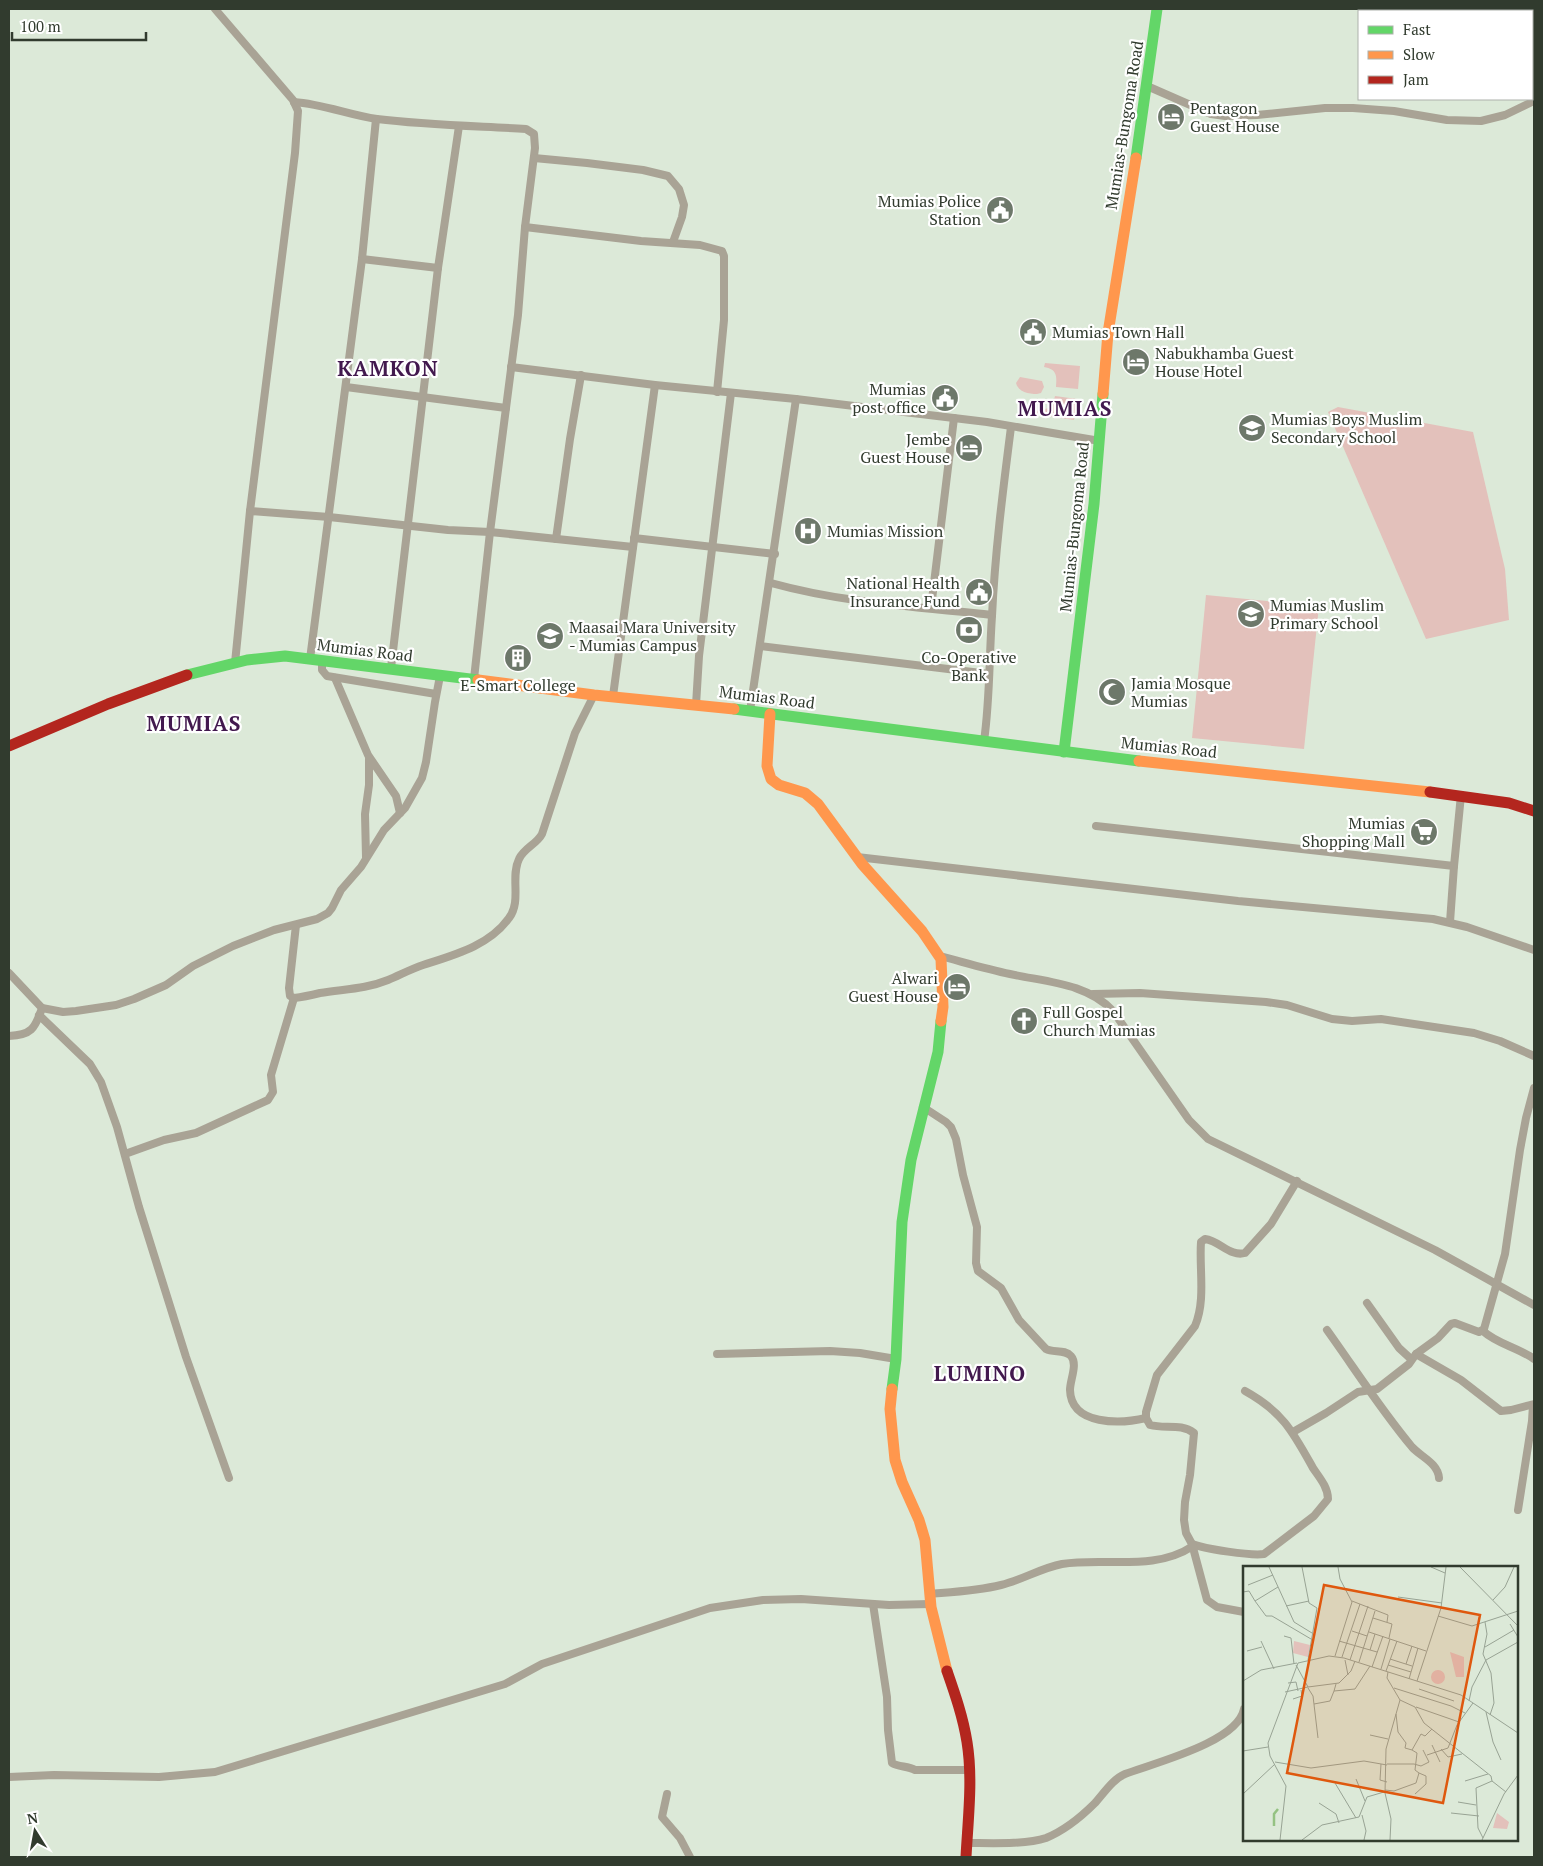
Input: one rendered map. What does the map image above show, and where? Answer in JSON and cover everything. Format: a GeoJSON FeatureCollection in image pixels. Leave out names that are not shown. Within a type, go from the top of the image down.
{"type":"FeatureCollection","features":[{"type":"Feature","properties":{"kind":"street"},"geometry":{"type":"LineString","coordinates":[[215,9],[294,102],[298,116],[250,511],[235,663]]}},
{"type":"Feature","properties":{"kind":"street","name":"Mumias-Bungoma Road"},"geometry":{"type":"LineString","coordinates":[[1064,752],[1100,441],[1110,321],[1147,86],[1157,9]]}},
{"type":"Feature","properties":{"kind":"street"},"geometry":{"type":"LineString","coordinates":[[1147,86],[1210,114],[1225,116],[1257,115],[1325,108],[1353,108],[1394,111],[1447,120],[1481,121],[1505,115],[1534,101]]}},
{"type":"Feature","properties":{"kind":"street"},"geometry":{"type":"LineString","coordinates":[[294,102],[324,106],[376,119],[529,130],[533,132],[535,138],[511,367],[474,679]]}},
{"type":"Feature","properties":{"kind":"street"},"geometry":{"type":"LineString","coordinates":[[376,119],[362,259],[329,517],[316,660],[324,674],[335,678],[436,694]]}},
{"type":"Feature","properties":{"kind":"street"},"geometry":{"type":"LineString","coordinates":[[391,668],[438,268],[459,126]]}},
{"type":"Feature","properties":{"kind":"street"},"geometry":{"type":"LineString","coordinates":[[534,158],[643,170],[668,176],[679,189],[684,205],[682,217],[673,242]]}},
{"type":"Feature","properties":{"kind":"street"},"geometry":{"type":"LineString","coordinates":[[525,227],[641,241],[708,246],[720,250],[724,254],[724,320],[717,392]]}},
{"type":"Feature","properties":{"kind":"street"},"geometry":{"type":"LineString","coordinates":[[362,259],[438,268]]}},
{"type":"Feature","properties":{"kind":"street"},"geometry":{"type":"LineString","coordinates":[[511,367],[954,418],[1100,441]]}},
{"type":"Feature","properties":{"kind":"street"},"geometry":{"type":"LineString","coordinates":[[556,539],[581,375]]}},
{"type":"Feature","properties":{"kind":"street"},"geometry":{"type":"LineString","coordinates":[[613,696],[655,385]]}},
{"type":"Feature","properties":{"kind":"street"},"geometry":{"type":"LineString","coordinates":[[346,387],[506,408]]}},
{"type":"Feature","properties":{"kind":"street"},"geometry":{"type":"LineString","coordinates":[[696,705],[699,656],[731,393]]}},
{"type":"Feature","properties":{"kind":"street"},"geometry":{"type":"LineString","coordinates":[[750,711],[771,583],[796,399]]}},
{"type":"Feature","properties":{"kind":"street"},"geometry":{"type":"LineString","coordinates":[[931,608],[954,418]]}},
{"type":"Feature","properties":{"kind":"street"},"geometry":{"type":"LineString","coordinates":[[984,741],[1001,508],[1011,427]]}},
{"type":"Feature","properties":{"kind":"street"},"geometry":{"type":"LineString","coordinates":[[250,511],[329,517],[448,530],[490,532],[633,547]]}},
{"type":"Feature","properties":{"kind":"street"},"geometry":{"type":"LineString","coordinates":[[634,538],[775,554]]}},
{"type":"Feature","properties":{"kind":"street"},"geometry":{"type":"LineString","coordinates":[[771,583],[792,589],[865,601],[992,615]]}},
{"type":"Feature","properties":{"kind":"street"},"geometry":{"type":"LineString","coordinates":[[760,646],[989,674]]}},
{"type":"Feature","properties":{"kind":"street","name":"Mumias Road"},"geometry":{"type":"LineString","coordinates":[[9,746],[134,693],[180,677],[250,658],[271,657],[391,668],[594,695],[750,711],[1064,752],[1461,795],[1509,803],[1534,811]]}},
{"type":"Feature","properties":{"kind":"street"},"geometry":{"type":"LineString","coordinates":[[41,1011],[76,1011],[116,1005],[134,999],[166,984],[186,970],[225,949],[274,930],[316,919],[328,913],[341,890],[366,859],[387,825],[400,813],[411,798],[422,778],[440,676]]}},
{"type":"Feature","properties":{"kind":"street"},"geometry":{"type":"LineString","coordinates":[[335,678],[368,755],[396,796],[400,813]]}},
{"type":"Feature","properties":{"kind":"street"},"geometry":{"type":"LineString","coordinates":[[296,925],[288,988],[290,996],[294,998],[362,988],[388,980],[409,970],[460,953],[479,944],[499,930],[509,918],[515,906],[516,869],[519,858],[537,842],[542,834],[575,733],[594,695]]}},
{"type":"Feature","properties":{"kind":"street"},"geometry":{"type":"LineString","coordinates":[[770,714],[767,766],[771,779],[779,785],[805,793],[826,813],[857,858],[922,931],[940,956],[943,969],[942,1022],[938,1052],[910,1160],[902,1222],[896,1359],[890,1408],[893,1450],[902,1482],[920,1520],[926,1540],[930,1599],[942,1661],[964,1724],[969,1770],[966,1857]]}},
{"type":"Feature","properties":{"kind":"street"},"geometry":{"type":"LineString","coordinates":[[366,859],[368,755]]}},
{"type":"Feature","properties":{"kind":"street"},"geometry":{"type":"LineString","coordinates":[[1450,922],[1461,795]]}},
{"type":"Feature","properties":{"kind":"street"},"geometry":{"type":"LineString","coordinates":[[1096,826],[1454,866]]}},
{"type":"Feature","properties":{"kind":"street"},"geometry":{"type":"LineString","coordinates":[[857,858],[1238,901],[1433,919],[1450,922],[1534,950]]}},
{"type":"Feature","properties":{"kind":"street"},"geometry":{"type":"LineString","coordinates":[[940,956],[1093,994],[1106,1003],[1113,1011],[1168,1091],[1199,1132],[1208,1140],[1297,1181],[1435,1250],[1534,1305]]}},
{"type":"Feature","properties":{"kind":"street"},"geometry":{"type":"LineString","coordinates":[[9,973],[90,1064],[96,1074],[109,1104],[125,1154],[139,1208],[186,1357],[229,1478]]}},
{"type":"Feature","properties":{"kind":"street"},"geometry":{"type":"LineString","coordinates":[[1093,994],[1140,993],[1266,1002],[1287,1005],[1332,1019],[1352,1021],[1381,1019],[1474,1033],[1500,1041],[1534,1056]]}},
{"type":"Feature","properties":{"kind":"street"},"geometry":{"type":"LineString","coordinates":[[125,1154],[164,1140],[196,1133],[268,1100],[273,1092],[271,1075],[294,998]]}},
{"type":"Feature","properties":{"kind":"street"},"geometry":{"type":"LineString","coordinates":[[9,1036],[22,1035],[32,1030],[41,1011]]}},
{"type":"Feature","properties":{"kind":"street"},"geometry":{"type":"LineString","coordinates":[[1483,1330],[1506,1254],[1520,1150],[1534,1088]]}},
{"type":"Feature","properties":{"kind":"street"},"geometry":{"type":"LineString","coordinates":[[923,1107],[951,1127],[956,1139],[963,1175],[977,1227],[976,1263],[978,1271],[1000,1288],[1019,1320],[1046,1349],[1066,1352],[1072,1357],[1070,1392],[1075,1407],[1085,1415],[1098,1420],[1118,1422],[1146,1418]]}},
{"type":"Feature","properties":{"kind":"street"},"geometry":{"type":"LineString","coordinates":[[1243,1612],[1218,1607],[1208,1602],[1192,1545],[1186,1533],[1184,1510],[1191,1470],[1194,1432],[1178,1426],[1159,1427],[1150,1425],[1146,1418],[1146,1412],[1157,1376],[1196,1326],[1201,1301],[1201,1242],[1205,1239],[1212,1240],[1235,1254],[1245,1253],[1271,1224],[1297,1181]]}},
{"type":"Feature","properties":{"kind":"street"},"geometry":{"type":"LineString","coordinates":[[1367,1303],[1399,1348],[1461,1380],[1501,1411],[1534,1404],[1518,1510]]}},
{"type":"Feature","properties":{"kind":"street"},"geometry":{"type":"LineString","coordinates":[[1293,1432],[1326,1414],[1358,1392],[1377,1389],[1409,1364],[1414,1357],[1452,1323],[1476,1331],[1483,1330],[1491,1337],[1523,1351],[1534,1359]]}},
{"type":"Feature","properties":{"kind":"street"},"geometry":{"type":"LineString","coordinates":[[1327,1330],[1402,1435],[1416,1452],[1436,1468],[1439,1478]]}},
{"type":"Feature","properties":{"kind":"street"},"geometry":{"type":"LineString","coordinates":[[717,1354],[830,1352],[860,1353],[896,1359]]}},
{"type":"Feature","properties":{"kind":"street"},"geometry":{"type":"LineString","coordinates":[[9,1777],[54,1775],[159,1778],[214,1772],[505,1684],[514,1681],[534,1667],[549,1661],[710,1608],[763,1600],[801,1599],[873,1604],[930,1599],[957,1592],[1002,1585],[1044,1568],[1065,1564],[1125,1564],[1178,1554],[1192,1545],[1202,1548],[1262,1554],[1287,1537],[1320,1510],[1328,1499],[1328,1493],[1293,1432],[1269,1407],[1245,1391]]}},
{"type":"Feature","properties":{"kind":"street"},"geometry":{"type":"LineString","coordinates":[[873,1604],[887,1697],[888,1730],[892,1762],[896,1765],[908,1766],[915,1770],[969,1770]]}},
{"type":"Feature","properties":{"kind":"street"},"geometry":{"type":"LineString","coordinates":[[966,1843],[1031,1841],[1050,1836],[1082,1815],[1120,1776],[1216,1740],[1237,1725],[1243,1713]]}},
{"type":"Feature","properties":{"kind":"street"},"geometry":{"type":"LineString","coordinates":[[667,1794],[662,1817],[680,1838],[690,1857]]}},
{"type":"Feature","properties":{"kind":"shaded area"},"geometry":{"type":"Polygon","coordinates":[[[1045,363],[1080,366],[1078,389],[1056,387],[1054,371],[1044,367],[1045,363]]]}},
{"type":"Feature","properties":{"kind":"shaded area"},"geometry":{"type":"Polygon","coordinates":[[[1020,377],[1042,381],[1044,387],[1041,393],[1031,394],[1019,389],[1016,383],[1020,377]]]}},
{"type":"Feature","properties":{"kind":"shaded area"},"geometry":{"type":"Polygon","coordinates":[[[1055,396],[1077,399],[1074,420],[1023,412],[1024,408],[1038,411],[1052,407],[1055,396]]]}},
{"type":"Feature","properties":{"kind":"shaded area"},"geometry":{"type":"Polygon","coordinates":[[[1338,407],[1473,432],[1505,569],[1509,620],[1426,639],[1328,412],[1338,407]]]}},
{"type":"Feature","properties":{"kind":"shaded area"},"geometry":{"type":"Polygon","coordinates":[[[1206,595],[1319,606],[1304,749],[1192,738],[1206,595]]]}},
{"type":"Feature","properties":{"kind":"traffic: fast"},"geometry":{"type":"LineString","coordinates":[[1136,158],[1157,9]]}},
{"type":"Feature","properties":{"kind":"traffic: fast"},"geometry":{"type":"LineString","coordinates":[[1064,752],[1094,504],[1103,394]]}},
{"type":"Feature","properties":{"kind":"traffic: fast"},"geometry":{"type":"LineString","coordinates":[[187,675],[247,660],[285,656],[478,680]]}},
{"type":"Feature","properties":{"kind":"traffic: fast"},"geometry":{"type":"LineString","coordinates":[[734,709],[1139,761]]}},
{"type":"Feature","properties":{"kind":"traffic: fast"},"geometry":{"type":"LineString","coordinates":[[892,1389],[896,1359],[902,1222],[911,1160],[938,1052],[941,1021]]}},
{"type":"Feature","properties":{"kind":"traffic: slow"},"geometry":{"type":"LineString","coordinates":[[1103,394],[1108,333],[1136,158]]}},
{"type":"Feature","properties":{"kind":"traffic: slow"},"geometry":{"type":"LineString","coordinates":[[478,680],[594,695],[734,709]]}},
{"type":"Feature","properties":{"kind":"traffic: slow"},"geometry":{"type":"LineString","coordinates":[[770,714],[767,766],[771,779],[779,785],[805,793],[818,804],[862,864],[922,931],[941,959],[943,1007],[941,1021]]}},
{"type":"Feature","properties":{"kind":"traffic: slow"},"geometry":{"type":"LineString","coordinates":[[1139,761],[1430,792]]}},
{"type":"Feature","properties":{"kind":"traffic: slow"},"geometry":{"type":"LineString","coordinates":[[892,1389],[890,1409],[895,1460],[925,1540],[931,1607],[947,1671]]}},
{"type":"Feature","properties":{"kind":"traffic: jam"},"geometry":{"type":"LineString","coordinates":[[9,746],[108,704],[187,675]]}},
{"type":"Feature","properties":{"kind":"traffic: jam"},"geometry":{"type":"LineString","coordinates":[[1430,792],[1509,803],[1534,811]]}},
{"type":"Feature","properties":{"kind":"traffic: jam"},"geometry":{"type":"LineString","coordinates":[[947,1671],[961,1715],[969,1756],[970,1799],[966,1857]]}},
{"type":"Feature","properties":{"kind":"place","name":"Pentagon Guest House"},"geometry":{"type":"Point","coordinates":[1171,117]}},
{"type":"Feature","properties":{"kind":"place","name":"Mumias Police Station"},"geometry":{"type":"Point","coordinates":[1000,210]}},
{"type":"Feature","properties":{"kind":"place","name":"Mumias Town Hall"},"geometry":{"type":"Point","coordinates":[1033,332]}},
{"type":"Feature","properties":{"kind":"place","name":"Nabukhamba Guest House Hotel"},"geometry":{"type":"Point","coordinates":[1136,362]}},
{"type":"Feature","properties":{"kind":"place","name":"Mumias post office"},"geometry":{"type":"Point","coordinates":[945,398]}},
{"type":"Feature","properties":{"kind":"place","name":"Mumias Boys Muslim Secondary School"},"geometry":{"type":"Point","coordinates":[1252,428]}},
{"type":"Feature","properties":{"kind":"place","name":"Jembe Guest House"},"geometry":{"type":"Point","coordinates":[969,448]}},
{"type":"Feature","properties":{"kind":"place","name":"Mumias Mission"},"geometry":{"type":"Point","coordinates":[808,531]}},
{"type":"Feature","properties":{"kind":"place","name":"National Health Insurance Fund"},"geometry":{"type":"Point","coordinates":[979,592]}},
{"type":"Feature","properties":{"kind":"place","name":"Mumias Muslim Primary School"},"geometry":{"type":"Point","coordinates":[1251,614]}},
{"type":"Feature","properties":{"kind":"place","name":"Co-Operative Bank"},"geometry":{"type":"Point","coordinates":[969,630]}},
{"type":"Feature","properties":{"kind":"place","name":"Maasai Mara University - Mumias Campus"},"geometry":{"type":"Point","coordinates":[550,636]}},
{"type":"Feature","properties":{"kind":"place","name":"E-Smart College"},"geometry":{"type":"Point","coordinates":[518,658]}},
{"type":"Feature","properties":{"kind":"place","name":"Jamia Mosque Mumias"},"geometry":{"type":"Point","coordinates":[1112,692]}},
{"type":"Feature","properties":{"kind":"place","name":"Mumias Shopping Mall"},"geometry":{"type":"Point","coordinates":[1424,832]}},
{"type":"Feature","properties":{"kind":"place","name":"Alwari Guest House"},"geometry":{"type":"Point","coordinates":[957,987]}},
{"type":"Feature","properties":{"kind":"place","name":"Full Gospel Church Mumias"},"geometry":{"type":"Point","coordinates":[1024,1021]}},
{"type":"Feature","properties":{"kind":"district","name":"KAMKON"},"geometry":{"type":"Point","coordinates":[388,368]}},
{"type":"Feature","properties":{"kind":"district","name":"MUMIAS"},"geometry":{"type":"Point","coordinates":[1065,408]}},
{"type":"Feature","properties":{"kind":"district","name":"MUMIAS"},"geometry":{"type":"Point","coordinates":[194,723]}},
{"type":"Feature","properties":{"kind":"district","name":"LUMINO"},"geometry":{"type":"Point","coordinates":[980,1373]}}]}
